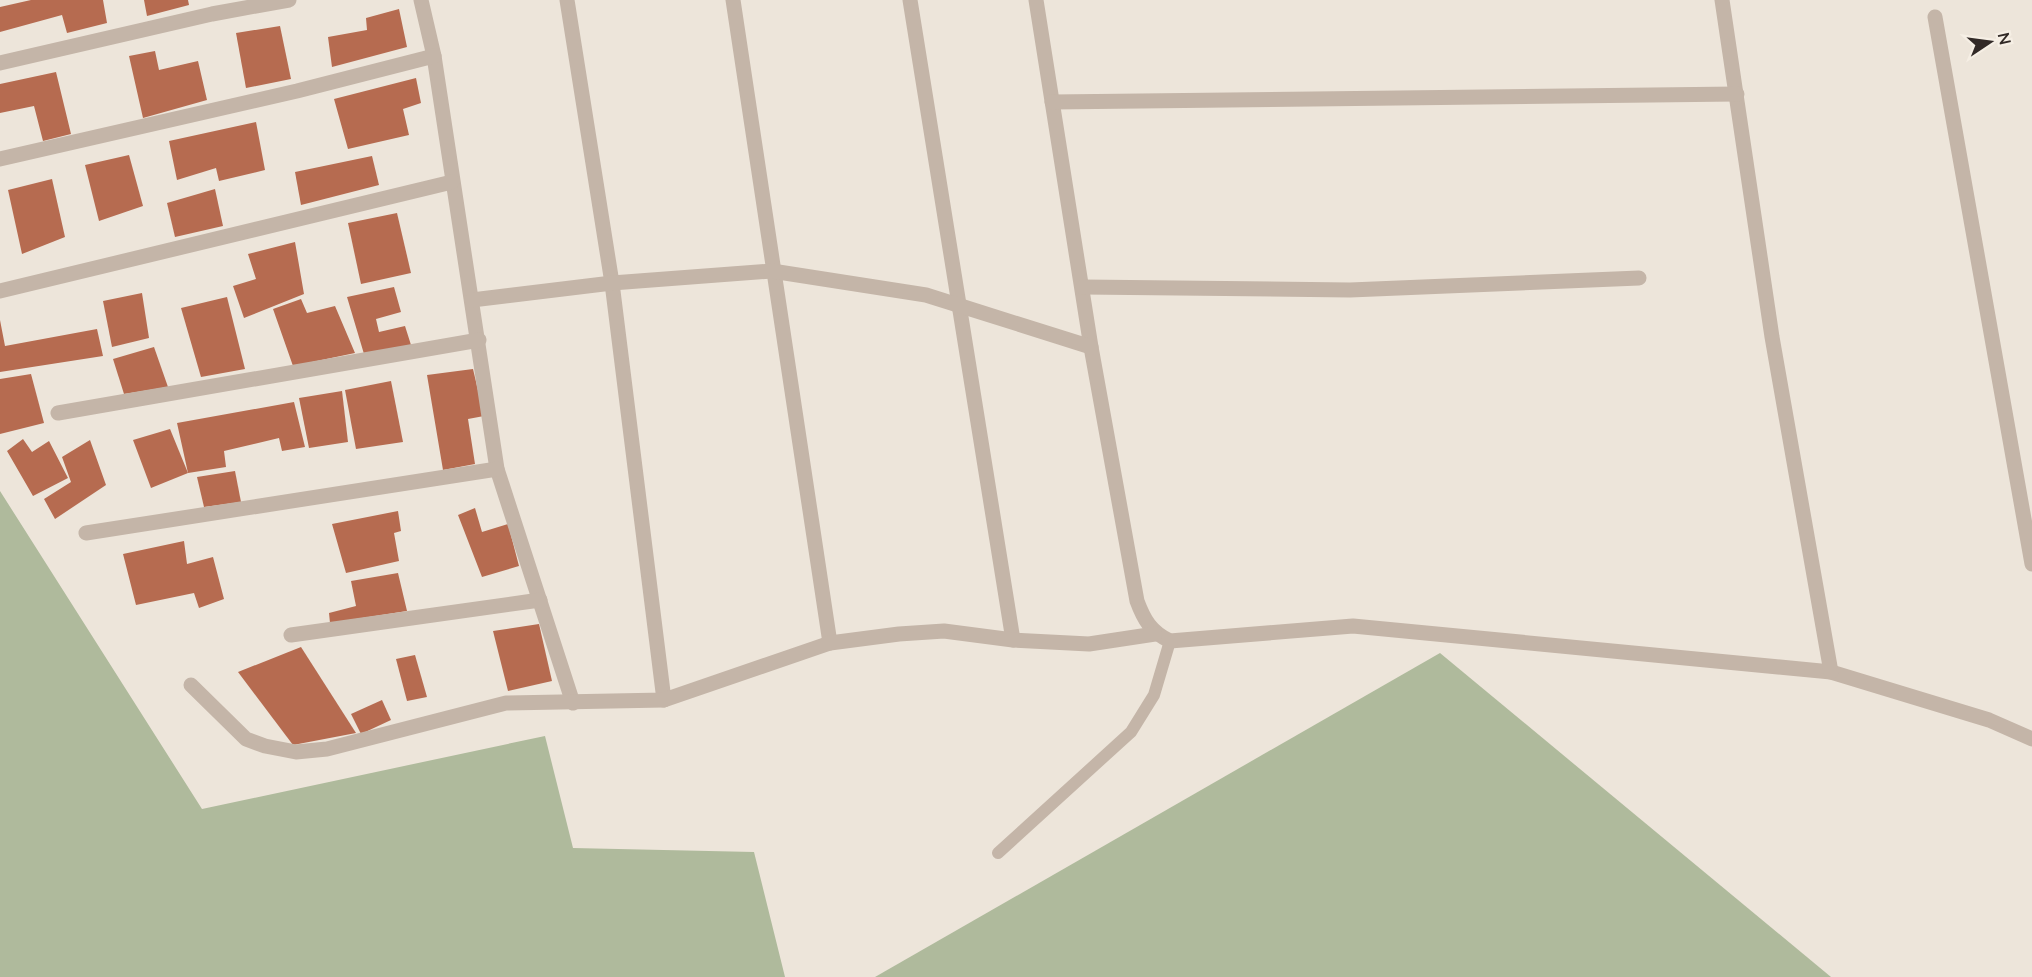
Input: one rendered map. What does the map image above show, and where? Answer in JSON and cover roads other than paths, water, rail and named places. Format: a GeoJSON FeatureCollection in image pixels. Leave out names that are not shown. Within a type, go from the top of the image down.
{"type":"FeatureCollection","features":[{"type":"Feature","properties":{"kind":"street"},"geometry":{"type":"LineString","coordinates":[[0,63],[212,14],[288,0]]}},
{"type":"Feature","properties":{"kind":"street"},"geometry":{"type":"LineString","coordinates":[[421,0],[434,57],[497,469],[573,703]]}},
{"type":"Feature","properties":{"kind":"street"},"geometry":{"type":"LineString","coordinates":[[567,0],[612,283],[664,700]]}},
{"type":"Feature","properties":{"kind":"street"},"geometry":{"type":"LineString","coordinates":[[734,0],[772,271],[830,643]]}},
{"type":"Feature","properties":{"kind":"street"},"geometry":{"type":"LineString","coordinates":[[910,0],[1013,640]]}},
{"type":"Feature","properties":{"kind":"street"},"geometry":{"type":"LineString","coordinates":[[1036,0],[1091,347],[1137,601],[1144,619],[1155,634]]}},
{"type":"Feature","properties":{"kind":"street"},"geometry":{"type":"LineString","coordinates":[[1722,0],[1772,337],[1831,672]]}},
{"type":"Feature","properties":{"kind":"street"},"geometry":{"type":"LineString","coordinates":[[1935,16],[2032,564]]}},
{"type":"Feature","properties":{"kind":"street"},"geometry":{"type":"LineString","coordinates":[[0,159],[434,57]]}},
{"type":"Feature","properties":{"kind":"street"},"geometry":{"type":"LineString","coordinates":[[1052,102],[1737,94]]}},
{"type":"Feature","properties":{"kind":"street"},"geometry":{"type":"LineString","coordinates":[[0,291],[452,182]]}},
{"type":"Feature","properties":{"kind":"street"},"geometry":{"type":"LineString","coordinates":[[472,300],[612,283],[772,271],[926,295],[1091,347]]}},
{"type":"Feature","properties":{"kind":"street"},"geometry":{"type":"LineString","coordinates":[[1083,287],[1350,290],[1639,278]]}},
{"type":"Feature","properties":{"kind":"street"},"geometry":{"type":"LineString","coordinates":[[58,413],[479,340]]}},
{"type":"Feature","properties":{"kind":"street"},"geometry":{"type":"LineString","coordinates":[[86,533],[497,469]]}},
{"type":"Feature","properties":{"kind":"street"},"geometry":{"type":"LineString","coordinates":[[291,634],[540,600]]}},
{"type":"Feature","properties":{"kind":"street"},"geometry":{"type":"LineString","coordinates":[[191,685],[246,739],[265,746],[296,752],[327,749],[506,703],[664,700],[830,643],[899,634],[944,631],[1013,640],[1089,644],[1155,634],[1170,640],[1353,626],[1831,672],[1989,720],[2032,739]]}},
{"type":"Feature","properties":{"kind":"lane"},"geometry":{"type":"LineString","coordinates":[[998,853],[1131,732],[1154,694],[1170,640]]}}]}
